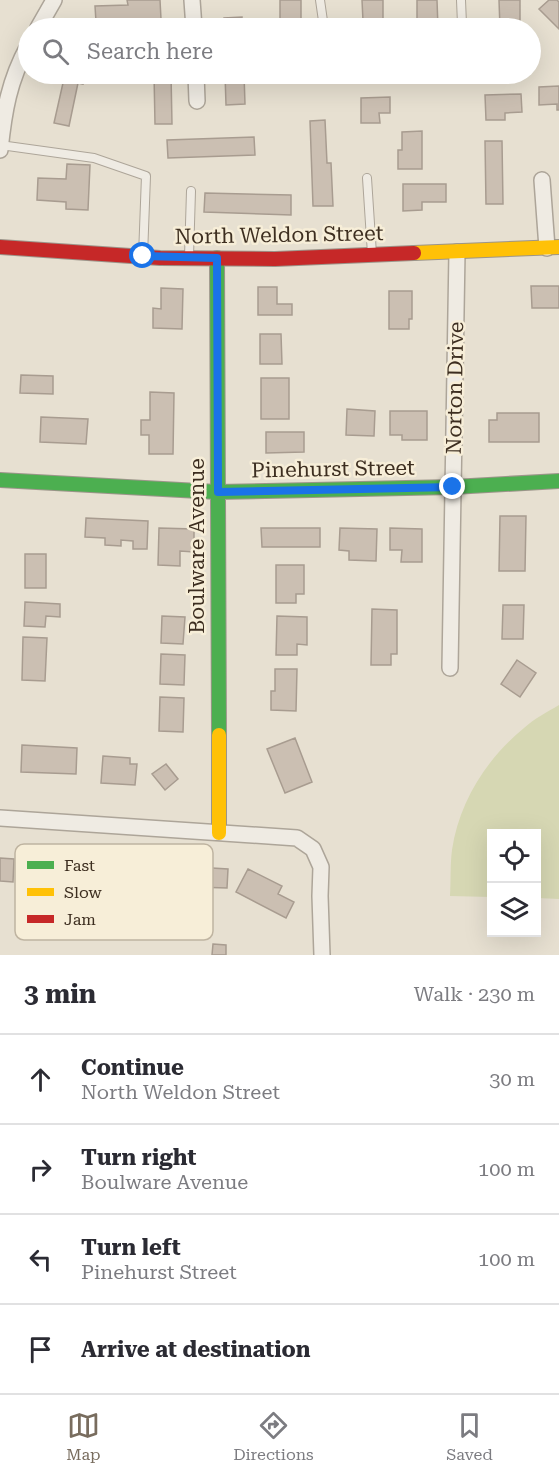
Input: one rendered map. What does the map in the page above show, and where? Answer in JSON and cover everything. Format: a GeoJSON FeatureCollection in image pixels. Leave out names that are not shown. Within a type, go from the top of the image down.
{"type":"FeatureCollection","features":[{"type":"Feature","properties":{"kind":"street"},"geometry":{"type":"LineString","coordinates":[[44,18],[54,0]]}},
{"type":"Feature","properties":{"kind":"street"},"geometry":{"type":"LineString","coordinates":[[192,0],[193,18]]}},
{"type":"Feature","properties":{"kind":"street"},"geometry":{"type":"LineString","coordinates":[[0,150],[4,108],[18,65]]}},
{"type":"Feature","properties":{"kind":"street"},"geometry":{"type":"LineString","coordinates":[[196,84],[197,101]]}},
{"type":"Feature","properties":{"kind":"street"},"geometry":{"type":"LineString","coordinates":[[542,180],[553,248]]}},
{"type":"Feature","properties":{"kind":"street","name":"North Weldon Street"},"geometry":{"type":"LineString","coordinates":[[0,247],[143,256],[275,259],[553,248]]}},
{"type":"Feature","properties":{"kind":"street","name":"Norton Drive"},"geometry":{"type":"LineString","coordinates":[[450,668],[457,252]]}},
{"type":"Feature","properties":{"kind":"street","name":"Boulware Avenue"},"geometry":{"type":"LineString","coordinates":[[217,258],[219,833]]}},
{"type":"Feature","properties":{"kind":"street","name":"Pinehurst Street"},"geometry":{"type":"LineString","coordinates":[[0,480],[218,492],[453,487],[559,480]]}},
{"type":"Feature","properties":{"kind":"street"},"geometry":{"type":"LineString","coordinates":[[0,818],[297,838],[313,849],[321,867],[322,955]]}},
{"type":"Feature","properties":{"kind":"lane"},"geometry":{"type":"LineString","coordinates":[[321,0],[323,18]]}},
{"type":"Feature","properties":{"kind":"lane"},"geometry":{"type":"LineString","coordinates":[[461,0],[462,18]]}},
{"type":"Feature","properties":{"kind":"lane"},"geometry":{"type":"LineString","coordinates":[[0,145],[94,158],[146,176],[143,256]]}},
{"type":"Feature","properties":{"kind":"lane"},"geometry":{"type":"LineString","coordinates":[[366,178],[372,255]]}},
{"type":"Feature","properties":{"kind":"lane"},"geometry":{"type":"LineString","coordinates":[[189,258],[191,190]]}},
{"type":"Feature","properties":{"kind":"green space"},"geometry":{"type":"Polygon","coordinates":[[[559,705],[559,899],[541,898],[541,829],[487,829],[487,897],[450,896],[451,856],[456,832],[468,798],[498,753],[532,722],[559,705]]]}},
{"type":"Feature","properties":{"kind":"building"},"geometry":{"type":"Polygon","coordinates":[[[127,0],[160,0],[161,18],[96,18],[95,6],[128,5],[127,0]]]}},
{"type":"Feature","properties":{"kind":"building"},"geometry":{"type":"Polygon","coordinates":[[[280,0],[301,0],[301,18],[280,18],[280,0]]]}},
{"type":"Feature","properties":{"kind":"building"},"geometry":{"type":"Polygon","coordinates":[[[362,0],[383,0],[383,18],[363,18],[362,0]]]}},
{"type":"Feature","properties":{"kind":"building"},"geometry":{"type":"Polygon","coordinates":[[[417,0],[437,0],[438,18],[417,18],[417,0]]]}},
{"type":"Feature","properties":{"kind":"building"},"geometry":{"type":"Polygon","coordinates":[[[499,0],[520,0],[520,18],[500,18],[499,0]]]}},
{"type":"Feature","properties":{"kind":"building"},"geometry":{"type":"Polygon","coordinates":[[[549,0],[559,2],[559,29],[539,9],[549,0]]]}},
{"type":"Feature","properties":{"kind":"building"},"geometry":{"type":"Polygon","coordinates":[[[63,84],[78,84],[69,126],[54,123],[63,84]]]}},
{"type":"Feature","properties":{"kind":"building"},"geometry":{"type":"Polygon","coordinates":[[[154,84],[171,84],[172,124],[155,124],[154,84]]]}},
{"type":"Feature","properties":{"kind":"building"},"geometry":{"type":"Polygon","coordinates":[[[225,84],[244,84],[245,104],[226,105],[225,84]]]}},
{"type":"Feature","properties":{"kind":"building"},"geometry":{"type":"Polygon","coordinates":[[[559,86],[559,110],[557,110],[557,104],[539,105],[539,87],[559,86]]]}},
{"type":"Feature","properties":{"kind":"building"},"geometry":{"type":"Polygon","coordinates":[[[521,94],[522,112],[505,113],[505,120],[486,120],[485,95],[521,94]]]}},
{"type":"Feature","properties":{"kind":"building"},"geometry":{"type":"Polygon","coordinates":[[[390,97],[390,113],[379,113],[380,123],[361,123],[361,98],[390,97]]]}},
{"type":"Feature","properties":{"kind":"building"},"geometry":{"type":"Polygon","coordinates":[[[325,120],[327,163],[331,163],[333,206],[313,206],[310,121],[325,120]]]}},
{"type":"Feature","properties":{"kind":"building"},"geometry":{"type":"Polygon","coordinates":[[[422,131],[422,169],[398,169],[398,150],[402,150],[402,132],[422,131]]]}},
{"type":"Feature","properties":{"kind":"building"},"geometry":{"type":"Polygon","coordinates":[[[254,137],[255,155],[168,158],[167,140],[254,137]]]}},
{"type":"Feature","properties":{"kind":"building"},"geometry":{"type":"Polygon","coordinates":[[[485,141],[502,141],[503,204],[486,204],[485,141]]]}},
{"type":"Feature","properties":{"kind":"building"},"geometry":{"type":"Polygon","coordinates":[[[67,164],[90,165],[88,210],[66,209],[66,202],[37,200],[38,178],[66,179],[67,164]]]}},
{"type":"Feature","properties":{"kind":"building"},"geometry":{"type":"Polygon","coordinates":[[[403,184],[446,184],[446,202],[422,202],[422,210],[403,211],[403,184]]]}},
{"type":"Feature","properties":{"kind":"building"},"geometry":{"type":"Polygon","coordinates":[[[205,193],[291,195],[291,215],[204,212],[205,193]]]}},
{"type":"Feature","properties":{"kind":"building"},"geometry":{"type":"Polygon","coordinates":[[[531,286],[559,286],[559,308],[532,308],[531,286]]]}},
{"type":"Feature","properties":{"kind":"building"},"geometry":{"type":"Polygon","coordinates":[[[258,287],[277,287],[277,304],[292,304],[292,315],[258,315],[258,287]]]}},
{"type":"Feature","properties":{"kind":"building"},"geometry":{"type":"Polygon","coordinates":[[[161,288],[183,289],[182,329],[153,328],[153,308],[161,309],[161,288]]]}},
{"type":"Feature","properties":{"kind":"building"},"geometry":{"type":"Polygon","coordinates":[[[389,291],[412,291],[412,319],[409,319],[409,329],[389,329],[389,291]]]}},
{"type":"Feature","properties":{"kind":"building"},"geometry":{"type":"Polygon","coordinates":[[[260,334],[281,334],[282,364],[260,364],[260,334]]]}},
{"type":"Feature","properties":{"kind":"building"},"geometry":{"type":"Polygon","coordinates":[[[21,375],[53,376],[53,394],[20,393],[21,375]]]}},
{"type":"Feature","properties":{"kind":"building"},"geometry":{"type":"Polygon","coordinates":[[[261,378],[289,378],[289,419],[261,419],[261,378]]]}},
{"type":"Feature","properties":{"kind":"building"},"geometry":{"type":"Polygon","coordinates":[[[150,392],[174,393],[173,454],[149,454],[149,435],[141,435],[141,420],[150,420],[150,392]]]}},
{"type":"Feature","properties":{"kind":"building"},"geometry":{"type":"Polygon","coordinates":[[[347,409],[375,411],[374,436],[346,435],[347,409]]]}},
{"type":"Feature","properties":{"kind":"building"},"geometry":{"type":"Polygon","coordinates":[[[390,411],[427,411],[427,440],[402,440],[402,435],[390,435],[390,411]]]}},
{"type":"Feature","properties":{"kind":"building"},"geometry":{"type":"Polygon","coordinates":[[[497,413],[539,413],[539,442],[489,442],[489,420],[497,420],[497,413]]]}},
{"type":"Feature","properties":{"kind":"building"},"geometry":{"type":"Polygon","coordinates":[[[41,417],[88,419],[86,444],[40,442],[41,417]]]}},
{"type":"Feature","properties":{"kind":"building"},"geometry":{"type":"Polygon","coordinates":[[[266,432],[304,432],[304,452],[266,453],[266,432]]]}},
{"type":"Feature","properties":{"kind":"building"},"geometry":{"type":"Polygon","coordinates":[[[500,516],[526,516],[525,571],[499,571],[500,516]]]}},
{"type":"Feature","properties":{"kind":"building"},"geometry":{"type":"Polygon","coordinates":[[[86,518],[148,521],[147,549],[133,549],[133,541],[121,540],[121,546],[105,545],[105,538],[85,537],[86,518]]]}},
{"type":"Feature","properties":{"kind":"building"},"geometry":{"type":"Polygon","coordinates":[[[159,528],[194,529],[194,552],[180,551],[180,566],[158,565],[159,528]]]}},
{"type":"Feature","properties":{"kind":"building"},"geometry":{"type":"Polygon","coordinates":[[[261,528],[320,528],[320,547],[262,547],[261,528]]]}},
{"type":"Feature","properties":{"kind":"building"},"geometry":{"type":"Polygon","coordinates":[[[340,528],[377,529],[376,561],[349,560],[349,551],[339,550],[340,528]]]}},
{"type":"Feature","properties":{"kind":"building"},"geometry":{"type":"Polygon","coordinates":[[[390,528],[422,529],[422,562],[401,562],[402,550],[390,550],[390,528]]]}},
{"type":"Feature","properties":{"kind":"building"},"geometry":{"type":"Polygon","coordinates":[[[25,554],[46,554],[46,588],[25,588],[25,554]]]}},
{"type":"Feature","properties":{"kind":"building"},"geometry":{"type":"Polygon","coordinates":[[[276,565],[304,565],[304,594],[296,594],[296,603],[276,603],[276,565]]]}},
{"type":"Feature","properties":{"kind":"building"},"geometry":{"type":"Polygon","coordinates":[[[25,602],[60,604],[60,617],[46,616],[45,627],[24,626],[25,602]]]}},
{"type":"Feature","properties":{"kind":"building"},"geometry":{"type":"Polygon","coordinates":[[[503,605],[524,605],[523,639],[502,639],[503,605]]]}},
{"type":"Feature","properties":{"kind":"building"},"geometry":{"type":"Polygon","coordinates":[[[372,609],[397,610],[397,654],[391,654],[391,665],[371,665],[372,609]]]}},
{"type":"Feature","properties":{"kind":"building"},"geometry":{"type":"Polygon","coordinates":[[[162,616],[185,617],[183,644],[161,643],[162,616]]]}},
{"type":"Feature","properties":{"kind":"building"},"geometry":{"type":"Polygon","coordinates":[[[277,616],[307,617],[307,645],[297,644],[297,655],[276,655],[277,616]]]}},
{"type":"Feature","properties":{"kind":"building"},"geometry":{"type":"Polygon","coordinates":[[[23,637],[47,638],[45,681],[22,680],[23,637]]]}},
{"type":"Feature","properties":{"kind":"building"},"geometry":{"type":"Polygon","coordinates":[[[161,654],[185,655],[184,685],[160,684],[161,654]]]}},
{"type":"Feature","properties":{"kind":"building"},"geometry":{"type":"Polygon","coordinates":[[[517,660],[536,673],[520,697],[501,684],[517,660]]]}},
{"type":"Feature","properties":{"kind":"building"},"geometry":{"type":"Polygon","coordinates":[[[275,669],[297,669],[296,711],[271,710],[271,691],[275,691],[275,669]]]}},
{"type":"Feature","properties":{"kind":"building"},"geometry":{"type":"Polygon","coordinates":[[[160,697],[184,698],[183,732],[159,731],[160,697]]]}},
{"type":"Feature","properties":{"kind":"building"},"geometry":{"type":"Polygon","coordinates":[[[295,738],[312,782],[285,793],[267,749],[295,738]]]}},
{"type":"Feature","properties":{"kind":"building"},"geometry":{"type":"Polygon","coordinates":[[[22,745],[77,748],[76,774],[21,772],[22,745]]]}},
{"type":"Feature","properties":{"kind":"building"},"geometry":{"type":"Polygon","coordinates":[[[103,756],[130,758],[130,764],[137,764],[135,785],[101,783],[103,756]]]}},
{"type":"Feature","properties":{"kind":"building"},"geometry":{"type":"Polygon","coordinates":[[[166,764],[178,779],[165,790],[152,774],[166,764]]]}},
{"type":"Feature","properties":{"kind":"building"},"geometry":{"type":"Polygon","coordinates":[[[0,858],[14,859],[13,882],[0,881],[0,858]]]}},
{"type":"Feature","properties":{"kind":"building"},"geometry":{"type":"Polygon","coordinates":[[[213,868],[228,869],[227,888],[213,888],[213,868]]]}},
{"type":"Feature","properties":{"kind":"building"},"geometry":{"type":"Polygon","coordinates":[[[248,869],[282,886],[278,894],[294,902],[286,918],[236,892],[248,869]]]}},
{"type":"Feature","properties":{"kind":"building"},"geometry":{"type":"Polygon","coordinates":[[[213,944],[226,945],[226,955],[212,955],[213,944]]]}},
{"type":"Feature","properties":{"kind":"traffic: fast"},"geometry":{"type":"LineString","coordinates":[[217,258],[219,735]]}},
{"type":"Feature","properties":{"kind":"traffic: fast"},"geometry":{"type":"LineString","coordinates":[[0,480],[217,492],[453,487],[559,481]]}},
{"type":"Feature","properties":{"kind":"traffic: slow"},"geometry":{"type":"LineString","coordinates":[[414,253],[559,247]]}},
{"type":"Feature","properties":{"kind":"traffic: slow"},"geometry":{"type":"LineString","coordinates":[[219,735],[219,833]]}},
{"type":"Feature","properties":{"kind":"traffic: jam"},"geometry":{"type":"LineString","coordinates":[[0,247],[160,258],[275,259],[414,253]]}},
{"type":"Feature","properties":{"kind":"route"},"geometry":{"type":"LineString","coordinates":[[143,256],[217,258],[218,492],[453,487]]}}]}
